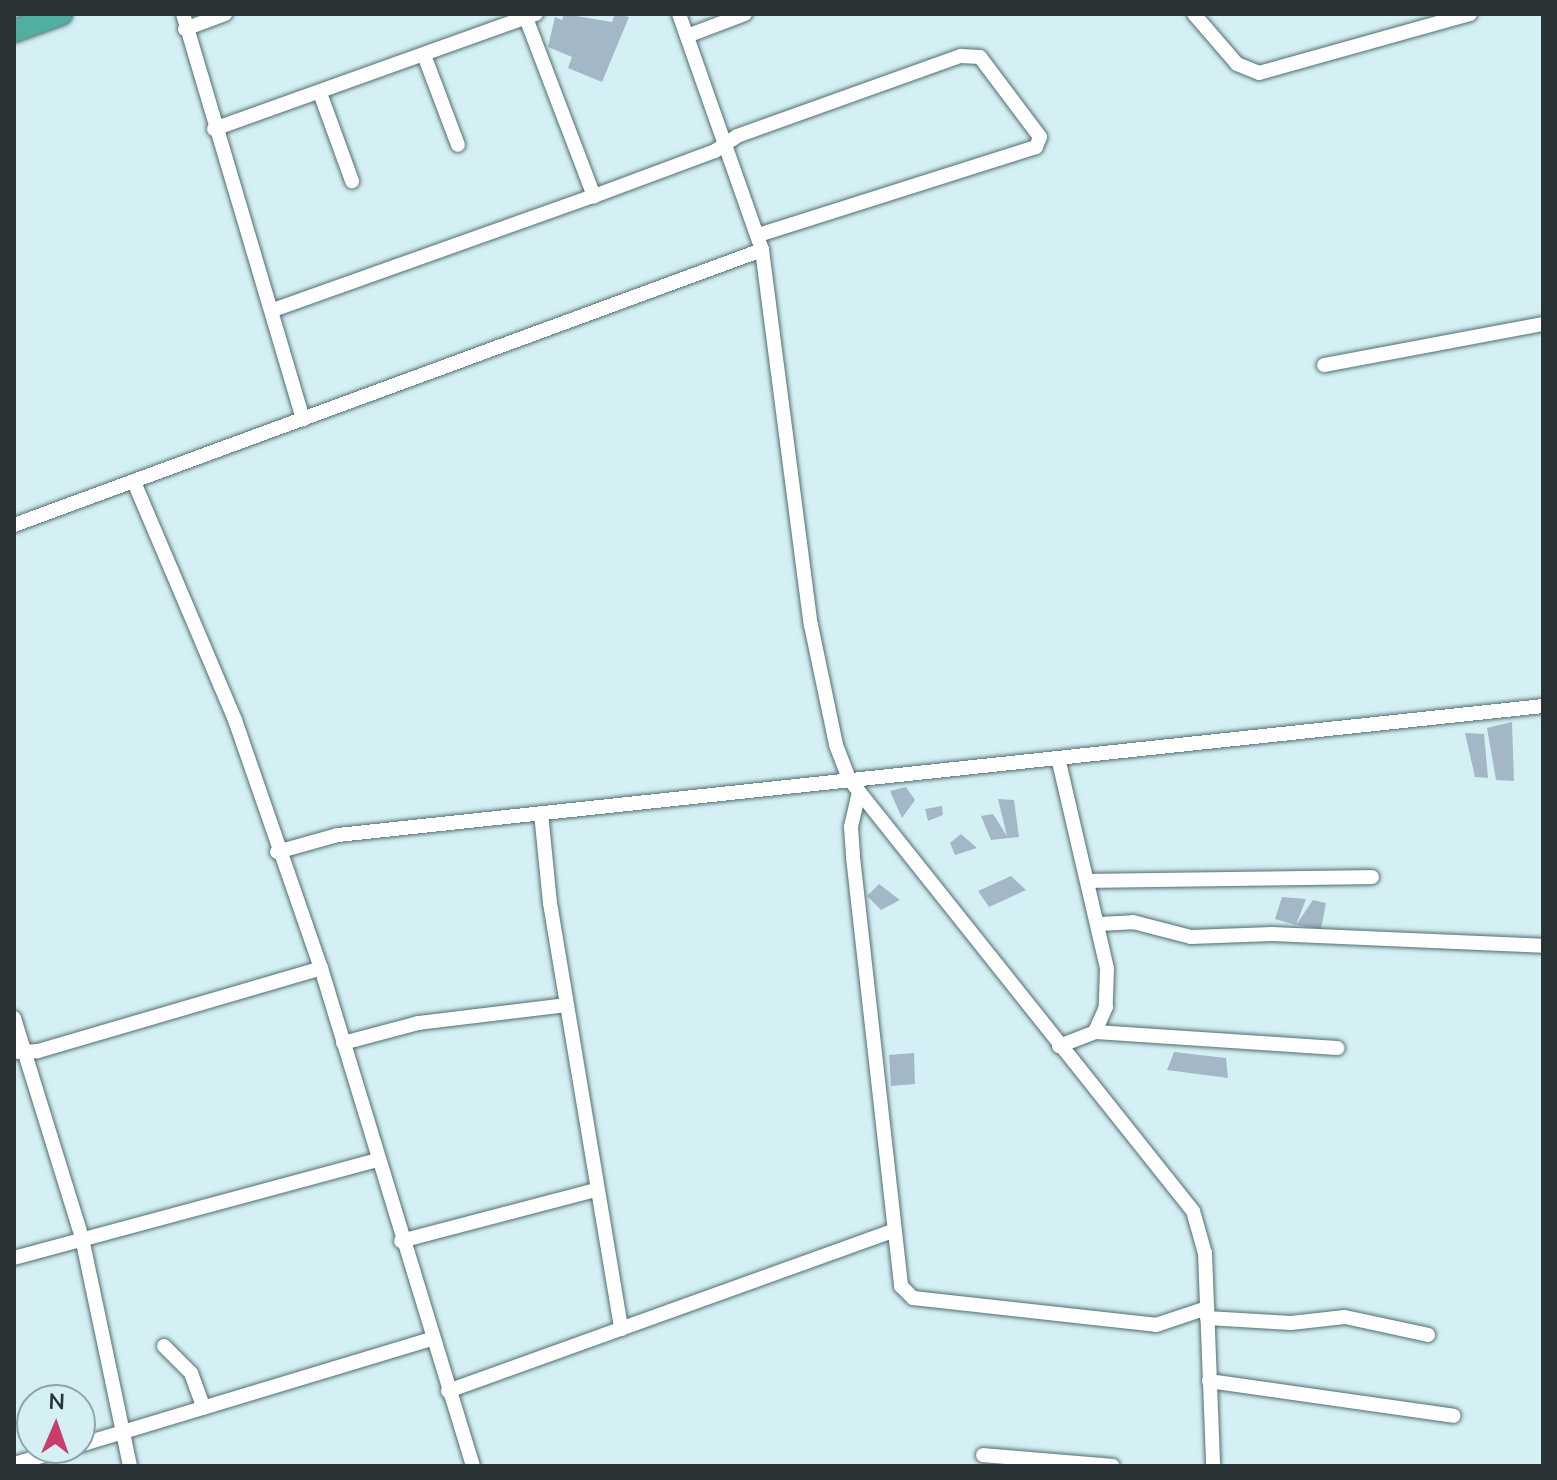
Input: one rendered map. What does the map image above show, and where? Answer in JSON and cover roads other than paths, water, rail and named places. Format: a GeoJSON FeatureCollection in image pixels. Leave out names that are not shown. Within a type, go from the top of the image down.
{"type":"FeatureCollection","features":[{"type":"Feature","properties":{"kind":"highway"},"geometry":{"type":"LineString","coordinates":[[14,31],[61,14]]}},
{"type":"Feature","properties":{"kind":"street"},"geometry":{"type":"LineString","coordinates":[[176,14],[184,21],[214,129],[273,310],[303,420]]}},
{"type":"Feature","properties":{"kind":"street"},"geometry":{"type":"LineString","coordinates":[[184,21],[225,14]]}},
{"type":"Feature","properties":{"kind":"street"},"geometry":{"type":"LineString","coordinates":[[679,14],[762,250],[811,625],[829,723],[849,779],[1193,1211],[1205,1253],[1213,1466]]}},
{"type":"Feature","properties":{"kind":"street"},"geometry":{"type":"LineString","coordinates":[[687,36],[745,14]]}},
{"type":"Feature","properties":{"kind":"street"},"geometry":{"type":"LineString","coordinates":[[1194,14],[1237,64],[1259,73],[1470,14]]}},
{"type":"Feature","properties":{"kind":"street"},"geometry":{"type":"LineString","coordinates":[[214,129],[531,16],[594,196]]}},
{"type":"Feature","properties":{"kind":"street"},"geometry":{"type":"LineString","coordinates":[[424,55],[458,145]]}},
{"type":"Feature","properties":{"kind":"street"},"geometry":{"type":"LineString","coordinates":[[273,310],[594,196],[726,144],[971,55],[980,57],[1040,137],[1036,147],[758,235]]}},
{"type":"Feature","properties":{"kind":"street"},"geometry":{"type":"LineString","coordinates":[[320,93],[352,181]]}},
{"type":"Feature","properties":{"kind":"street"},"geometry":{"type":"LineString","coordinates":[[14,525],[762,250]]}},
{"type":"Feature","properties":{"kind":"street"},"geometry":{"type":"LineString","coordinates":[[1324,365],[1543,324]]}},
{"type":"Feature","properties":{"kind":"street"},"geometry":{"type":"LineString","coordinates":[[134,482],[235,720],[277,852],[321,968],[430,1339],[473,1466]]}},
{"type":"Feature","properties":{"kind":"street"},"geometry":{"type":"LineString","coordinates":[[277,852],[338,835],[849,779],[1059,762],[1543,706]]}},
{"type":"Feature","properties":{"kind":"street"},"geometry":{"type":"LineString","coordinates":[[1059,762],[1099,924],[1107,993],[1095,1032]]}},
{"type":"Feature","properties":{"kind":"street"},"geometry":{"type":"LineString","coordinates":[[859,792],[851,827],[894,1230],[901,1286],[913,1298],[1166,1325],[1185,1312],[1291,1323],[1345,1317],[1428,1335]]}},
{"type":"Feature","properties":{"kind":"street"},"geometry":{"type":"LineString","coordinates":[[541,813],[566,1005],[621,1329]]}},
{"type":"Feature","properties":{"kind":"street"},"geometry":{"type":"LineString","coordinates":[[1089,881],[1372,877]]}},
{"type":"Feature","properties":{"kind":"street"},"geometry":{"type":"LineString","coordinates":[[1099,924],[1133,922],[1191,937],[1272,934],[1543,946]]}},
{"type":"Feature","properties":{"kind":"street"},"geometry":{"type":"LineString","coordinates":[[20,1052],[321,968]]}},
{"type":"Feature","properties":{"kind":"street"},"geometry":{"type":"LineString","coordinates":[[343,1043],[418,1023],[566,1005]]}},
{"type":"Feature","properties":{"kind":"street"},"geometry":{"type":"LineString","coordinates":[[14,1018],[20,1052],[82,1238],[130,1466]]}},
{"type":"Feature","properties":{"kind":"street"},"geometry":{"type":"LineString","coordinates":[[1059,1046],[1095,1032],[1337,1048]]}},
{"type":"Feature","properties":{"kind":"street"},"geometry":{"type":"LineString","coordinates":[[14,1258],[378,1160]]}},
{"type":"Feature","properties":{"kind":"street"},"geometry":{"type":"LineString","coordinates":[[401,1241],[595,1190]]}},
{"type":"Feature","properties":{"kind":"street"},"geometry":{"type":"LineString","coordinates":[[448,1391],[894,1230]]}},
{"type":"Feature","properties":{"kind":"street"},"geometry":{"type":"LineString","coordinates":[[96,1440],[430,1339]]}},
{"type":"Feature","properties":{"kind":"street"},"geometry":{"type":"LineString","coordinates":[[164,1346],[191,1373],[204,1408]]}},
{"type":"Feature","properties":{"kind":"street"},"geometry":{"type":"LineString","coordinates":[[1209,1381],[1454,1416]]}},
{"type":"Feature","properties":{"kind":"street"},"geometry":{"type":"LineString","coordinates":[[983,1455],[1113,1466]]}}]}
